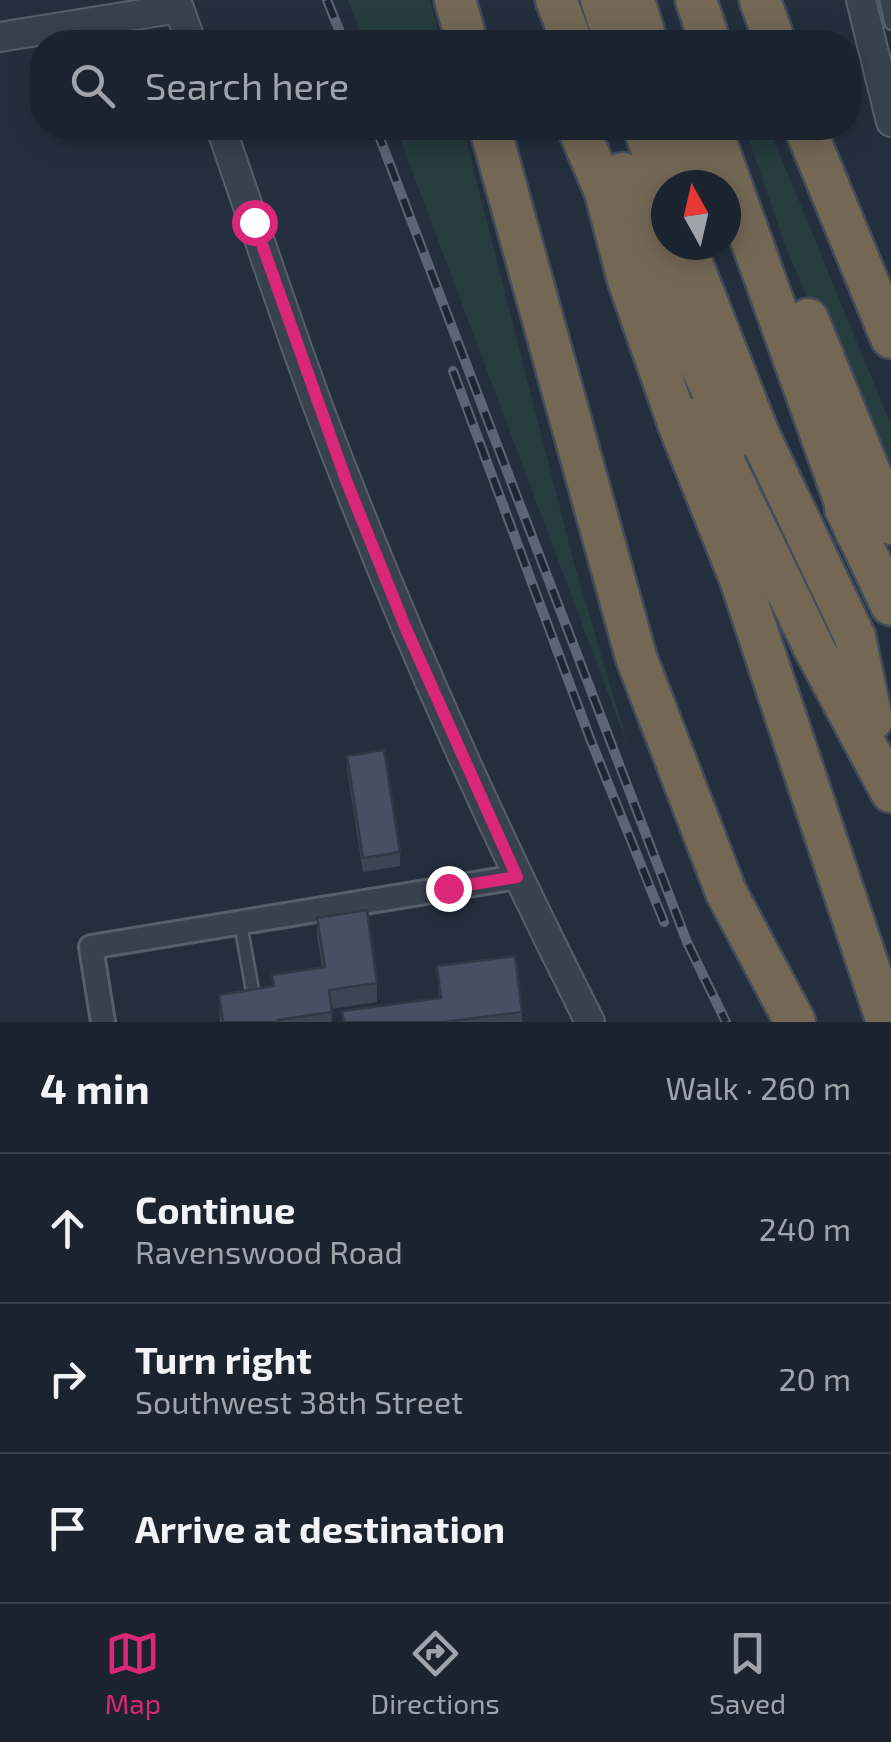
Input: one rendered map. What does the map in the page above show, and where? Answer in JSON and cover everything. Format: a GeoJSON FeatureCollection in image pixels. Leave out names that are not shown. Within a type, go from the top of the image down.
{"type":"FeatureCollection","features":[{"type":"Feature","properties":{"kind":"highway"},"geometry":{"type":"LineString","coordinates":[[455,0],[463,30]]}},
{"type":"Feature","properties":{"kind":"highway"},"geometry":{"type":"LineString","coordinates":[[528,0],[539,30]]}},
{"type":"Feature","properties":{"kind":"highway"},"geometry":{"type":"LineString","coordinates":[[556,0],[567,30]]}},
{"type":"Feature","properties":{"kind":"highway"},"geometry":{"type":"LineString","coordinates":[[600,0],[611,30]]}},
{"type":"Feature","properties":{"kind":"highway"},"geometry":{"type":"LineString","coordinates":[[634,0],[644,30]]}},
{"type":"Feature","properties":{"kind":"highway"},"geometry":{"type":"LineString","coordinates":[[668,0],[678,30]]}},
{"type":"Feature","properties":{"kind":"highway"},"geometry":{"type":"LineString","coordinates":[[696,0],[706,30]]}},
{"type":"Feature","properties":{"kind":"highway"},"geometry":{"type":"LineString","coordinates":[[760,0],[771,30]]}},
{"type":"Feature","properties":{"kind":"highway"},"geometry":{"type":"LineString","coordinates":[[774,0],[782,30]]}},
{"type":"Feature","properties":{"kind":"highway"},"geometry":{"type":"LineString","coordinates":[[493,140],[636,657],[726,892],[795,1022]]}},
{"type":"Feature","properties":{"kind":"highway"},"geometry":{"type":"LineString","coordinates":[[583,140],[659,322],[765,550],[891,792]]}},
{"type":"Feature","properties":{"kind":"highway"},"geometry":{"type":"LineString","coordinates":[[610,140],[683,328],[803,585],[891,756]]}},
{"type":"Feature","properties":{"kind":"highway"},"geometry":{"type":"LineString","coordinates":[[648,140],[659,170]]}},
{"type":"Feature","properties":{"kind":"highway"},"geometry":{"type":"LineString","coordinates":[[685,140],[696,170]]}},
{"type":"Feature","properties":{"kind":"highway"},"geometry":{"type":"LineString","coordinates":[[716,140],[874,528]]}},
{"type":"Feature","properties":{"kind":"highway"},"geometry":{"type":"LineString","coordinates":[[742,140],[874,528],[891,605]]}},
{"type":"Feature","properties":{"kind":"highway"},"geometry":{"type":"LineString","coordinates":[[810,140],[891,338]]}},
{"type":"Feature","properties":{"kind":"highway"},"geometry":{"type":"LineString","coordinates":[[604,192],[628,280],[679,426],[740,579],[887,1022]]}},
{"type":"Feature","properties":{"kind":"highway"},"geometry":{"type":"LineString","coordinates":[[691,260],[760,437],[855,637],[872,720]]}},
{"type":"Feature","properties":{"kind":"highway"},"geometry":{"type":"LineString","coordinates":[[733,260],[874,528]]}},
{"type":"Feature","properties":{"kind":"street"},"geometry":{"type":"LineString","coordinates":[[861,0],[891,122]]}},
{"type":"Feature","properties":{"kind":"street"},"geometry":{"type":"LineString","coordinates":[[38,30],[178,4],[187,30]]}},
{"type":"Feature","properties":{"kind":"street"},"geometry":{"type":"LineString","coordinates":[[0,37],[30,31]]}},
{"type":"Feature","properties":{"kind":"street"},"geometry":{"type":"LineString","coordinates":[[225,140],[346,480],[406,629],[517,877],[590,1022]]}},
{"type":"Feature","properties":{"kind":"street"},"geometry":{"type":"LineString","coordinates":[[102,1022],[92,947],[517,877]]}},
{"type":"Feature","properties":{"kind":"lane"},"geometry":{"type":"LineString","coordinates":[[886,0],[891,22]]}},
{"type":"Feature","properties":{"kind":"lane"},"geometry":{"type":"LineString","coordinates":[[240,921],[254,999]]}},
{"type":"Feature","properties":{"kind":"green space"},"geometry":{"type":"Polygon","coordinates":[[[348,0],[430,0],[438,30],[359,30],[348,0]]]}},
{"type":"Feature","properties":{"kind":"green space"},"geometry":{"type":"Polygon","coordinates":[[[401,140],[466,140],[574,563],[629,749],[401,140]]]}},
{"type":"Feature","properties":{"kind":"green space"},"geometry":{"type":"Polygon","coordinates":[[[749,140],[774,140],[891,425],[891,496],[785,245],[749,140]]]}},
{"type":"Feature","properties":{"kind":"building"},"geometry":{"type":"Polygon","coordinates":[[[384,750],[400,852],[363,858],[347,756],[384,750]]]}},
{"type":"Feature","properties":{"kind":"building"},"geometry":{"type":"Polygon","coordinates":[[[367,910],[377,983],[329,990],[332,1012],[279,1022],[223,1022],[219,995],[274,986],[272,975],[325,967],[317,918],[367,910]]]}},
{"type":"Feature","properties":{"kind":"building"},"geometry":{"type":"Polygon","coordinates":[[[515,956],[522,1012],[444,1022],[344,1022],[342,1011],[441,998],[437,966],[515,956]]]}},
{"type":"Feature","properties":{"kind":"railway"},"geometry":{"type":"LineString","coordinates":[[327,0],[339,30]]}},
{"type":"Feature","properties":{"kind":"railway"},"geometry":{"type":"LineString","coordinates":[[381,140],[687,942],[726,1022]]}},
{"type":"Feature","properties":{"kind":"railway"},"geometry":{"type":"LineString","coordinates":[[453,371],[591,741],[664,922]]}},
{"type":"Feature","properties":{"kind":"route"},"geometry":{"type":"LineString","coordinates":[[254,222],[346,480],[406,629],[517,877],[448,888]]}}]}
